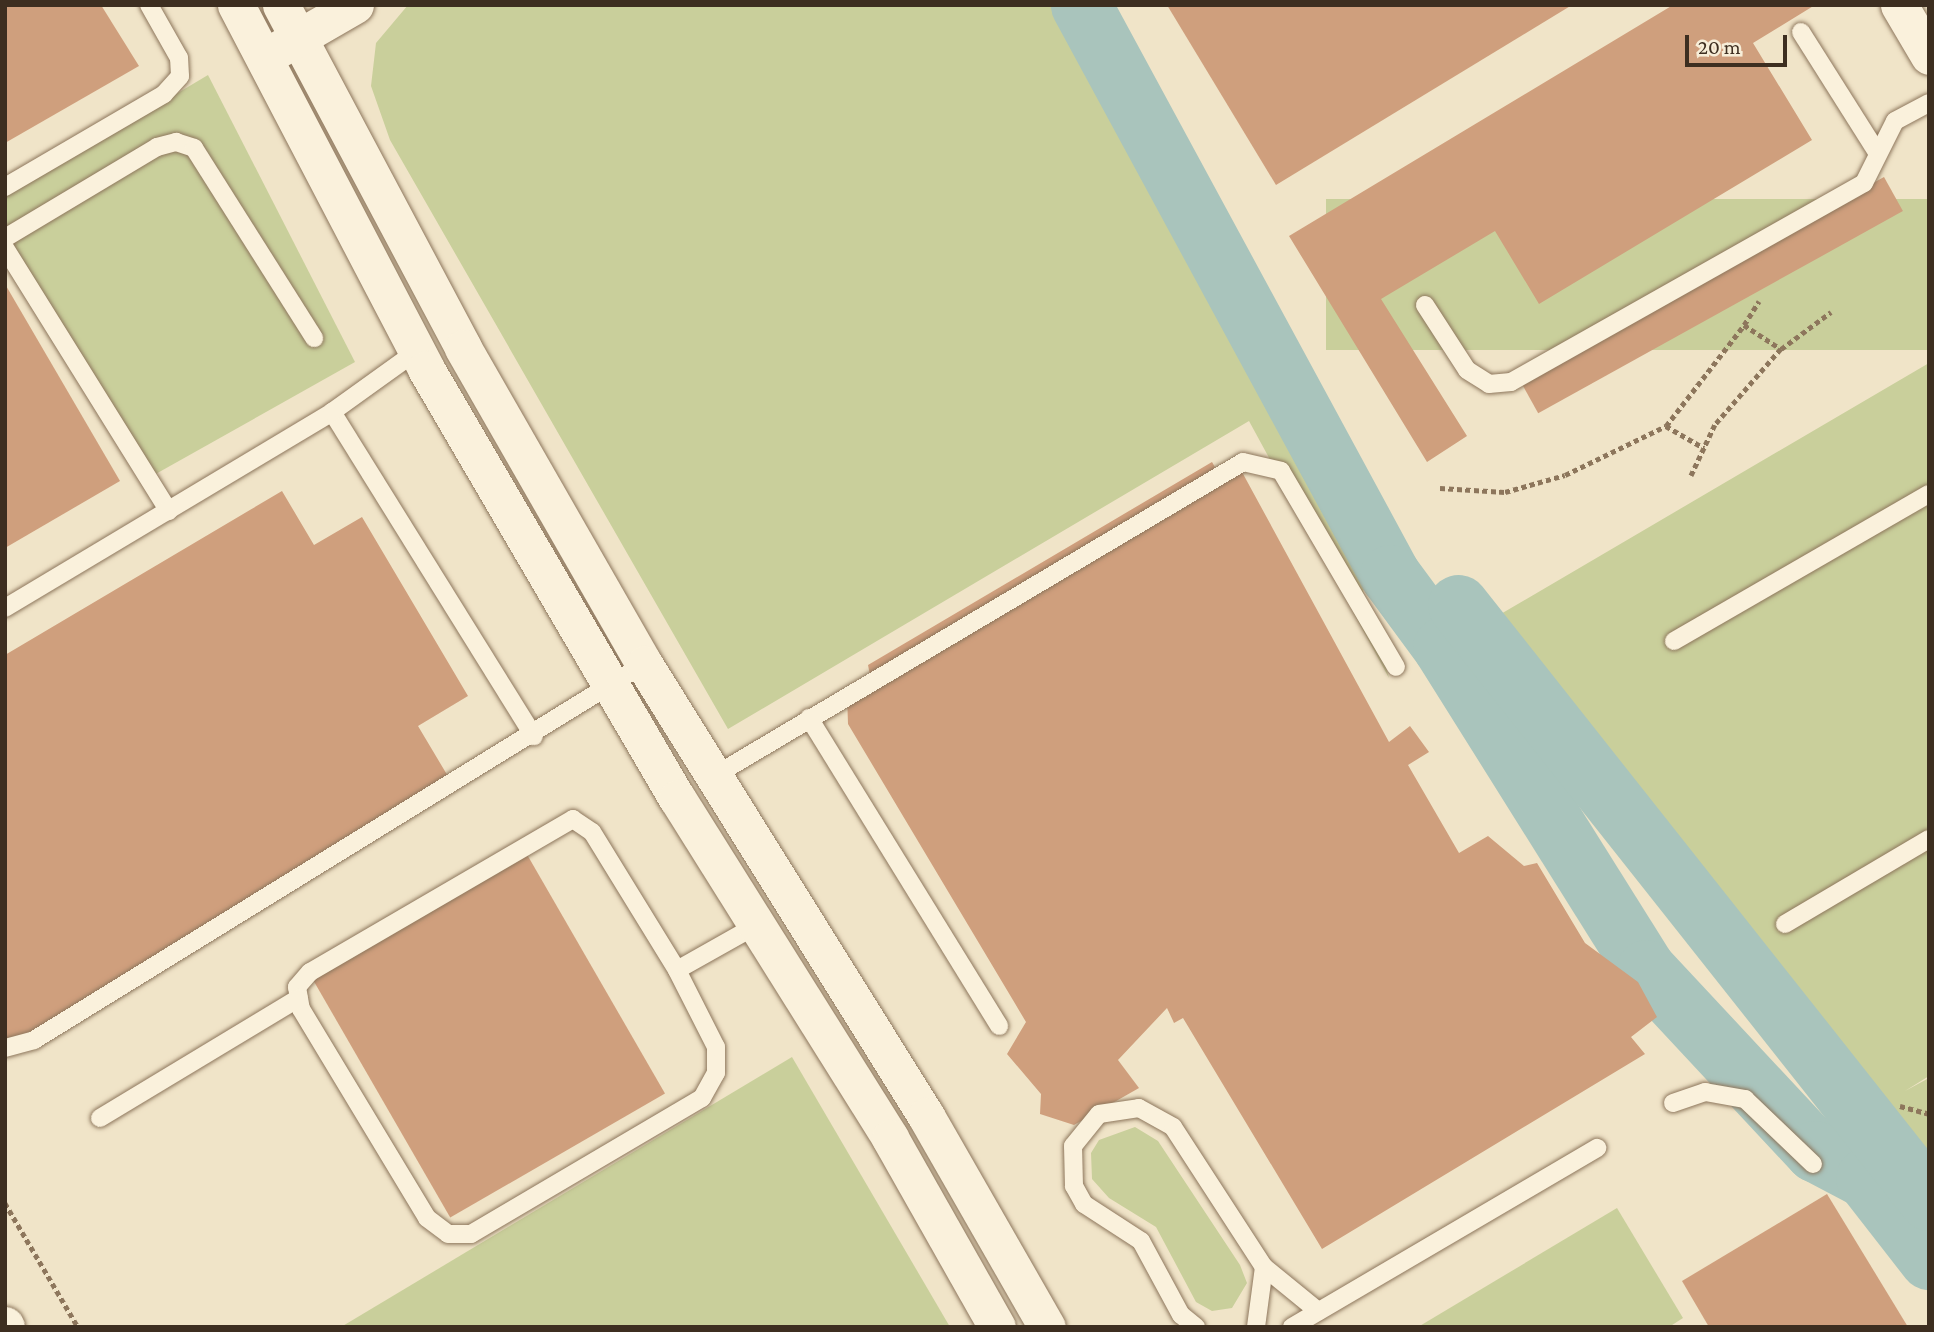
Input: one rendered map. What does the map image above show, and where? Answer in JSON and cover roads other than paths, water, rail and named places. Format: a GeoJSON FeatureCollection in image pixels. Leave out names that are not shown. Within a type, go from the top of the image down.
{"type":"FeatureCollection","features":[{"type":"Feature","properties":{"kind":"street"},"geometry":{"type":"LineString","coordinates":[[236,5],[417,351],[611,685],[890,1138],[997,1327]]}},
{"type":"Feature","properties":{"kind":"street"},"geometry":{"type":"LineString","coordinates":[[281,5],[463,348],[644,663],[926,1116],[1046,1327]]}},
{"type":"Feature","properties":{"kind":"street"},"geometry":{"type":"LineString","coordinates":[[262,59],[355,5]]}},
{"type":"Feature","properties":{"kind":"street"},"geometry":{"type":"LineString","coordinates":[[1899,5],[1929,56]]}},
{"type":"Feature","properties":{"kind":"lane"},"geometry":{"type":"LineString","coordinates":[[5,187],[164,94],[180,76],[179,58],[149,5]]}},
{"type":"Feature","properties":{"kind":"lane"},"geometry":{"type":"LineString","coordinates":[[1801,32],[1877,152]]}},
{"type":"Feature","properties":{"kind":"lane"},"geometry":{"type":"LineString","coordinates":[[1424,305],[1467,370],[1489,384],[1511,382],[1864,183],[1877,152],[1895,121],[1929,103]]}},
{"type":"Feature","properties":{"kind":"lane"},"geometry":{"type":"LineString","coordinates":[[5,238],[157,147],[176,142],[194,148],[314,338]]}},
{"type":"Feature","properties":{"kind":"lane"},"geometry":{"type":"LineString","coordinates":[[5,248],[169,511]]}},
{"type":"Feature","properties":{"kind":"lane"},"geometry":{"type":"LineString","coordinates":[[5,608],[332,412],[417,351]]}},
{"type":"Feature","properties":{"kind":"lane"},"geometry":{"type":"LineString","coordinates":[[332,412],[534,736]]}},
{"type":"Feature","properties":{"kind":"lane"},"geometry":{"type":"LineString","coordinates":[[714,776],[1244,462],[1281,471],[1396,667]]}},
{"type":"Feature","properties":{"kind":"lane"},"geometry":{"type":"LineString","coordinates":[[1674,641],[1929,494]]}},
{"type":"Feature","properties":{"kind":"lane"},"geometry":{"type":"LineString","coordinates":[[5,1048],[34,1040],[534,736],[644,663]]}},
{"type":"Feature","properties":{"kind":"lane"},"geometry":{"type":"LineString","coordinates":[[809,718],[999,1026]]}},
{"type":"Feature","properties":{"kind":"lane"},"geometry":{"type":"LineString","coordinates":[[573,820],[592,832],[677,970],[716,1047],[716,1073],[702,1098],[471,1234],[448,1234],[427,1218],[299,998],[297,987],[310,972],[573,820]]}},
{"type":"Feature","properties":{"kind":"lane"},"geometry":{"type":"LineString","coordinates":[[1785,924],[1929,839]]}},
{"type":"Feature","properties":{"kind":"lane"},"geometry":{"type":"LineString","coordinates":[[677,970],[757,925]]}},
{"type":"Feature","properties":{"kind":"lane"},"geometry":{"type":"LineString","coordinates":[[100,1118],[299,998]]}},
{"type":"Feature","properties":{"kind":"lane"},"geometry":{"type":"LineString","coordinates":[[1673,1102],[1705,1092],[1745,1099],[1813,1164]]}},
{"type":"Feature","properties":{"kind":"lane"},"geometry":{"type":"LineString","coordinates":[[1195,1326],[1181,1315],[1141,1241],[1084,1204],[1074,1186],[1073,1146],[1083,1127],[1119,1108],[1158,1115],[1264,1267],[1318,1311]]}},
{"type":"Feature","properties":{"kind":"lane"},"geometry":{"type":"LineString","coordinates":[[1293,1327],[1597,1148]]}},
{"type":"Feature","properties":{"kind":"lane"},"geometry":{"type":"LineString","coordinates":[[1256,1327],[1264,1267]]}},
{"type":"Feature","properties":{"kind":"waterway"},"geometry":{"type":"LineString","coordinates":[[1081,5],[1390,575],[1443,647],[1646,970],[1815,1151],[1866,1178],[1929,1259]]}},
{"type":"Feature","properties":{"kind":"waterway"},"geometry":{"type":"LineString","coordinates":[[1458,605],[1929,1200]]}}]}
